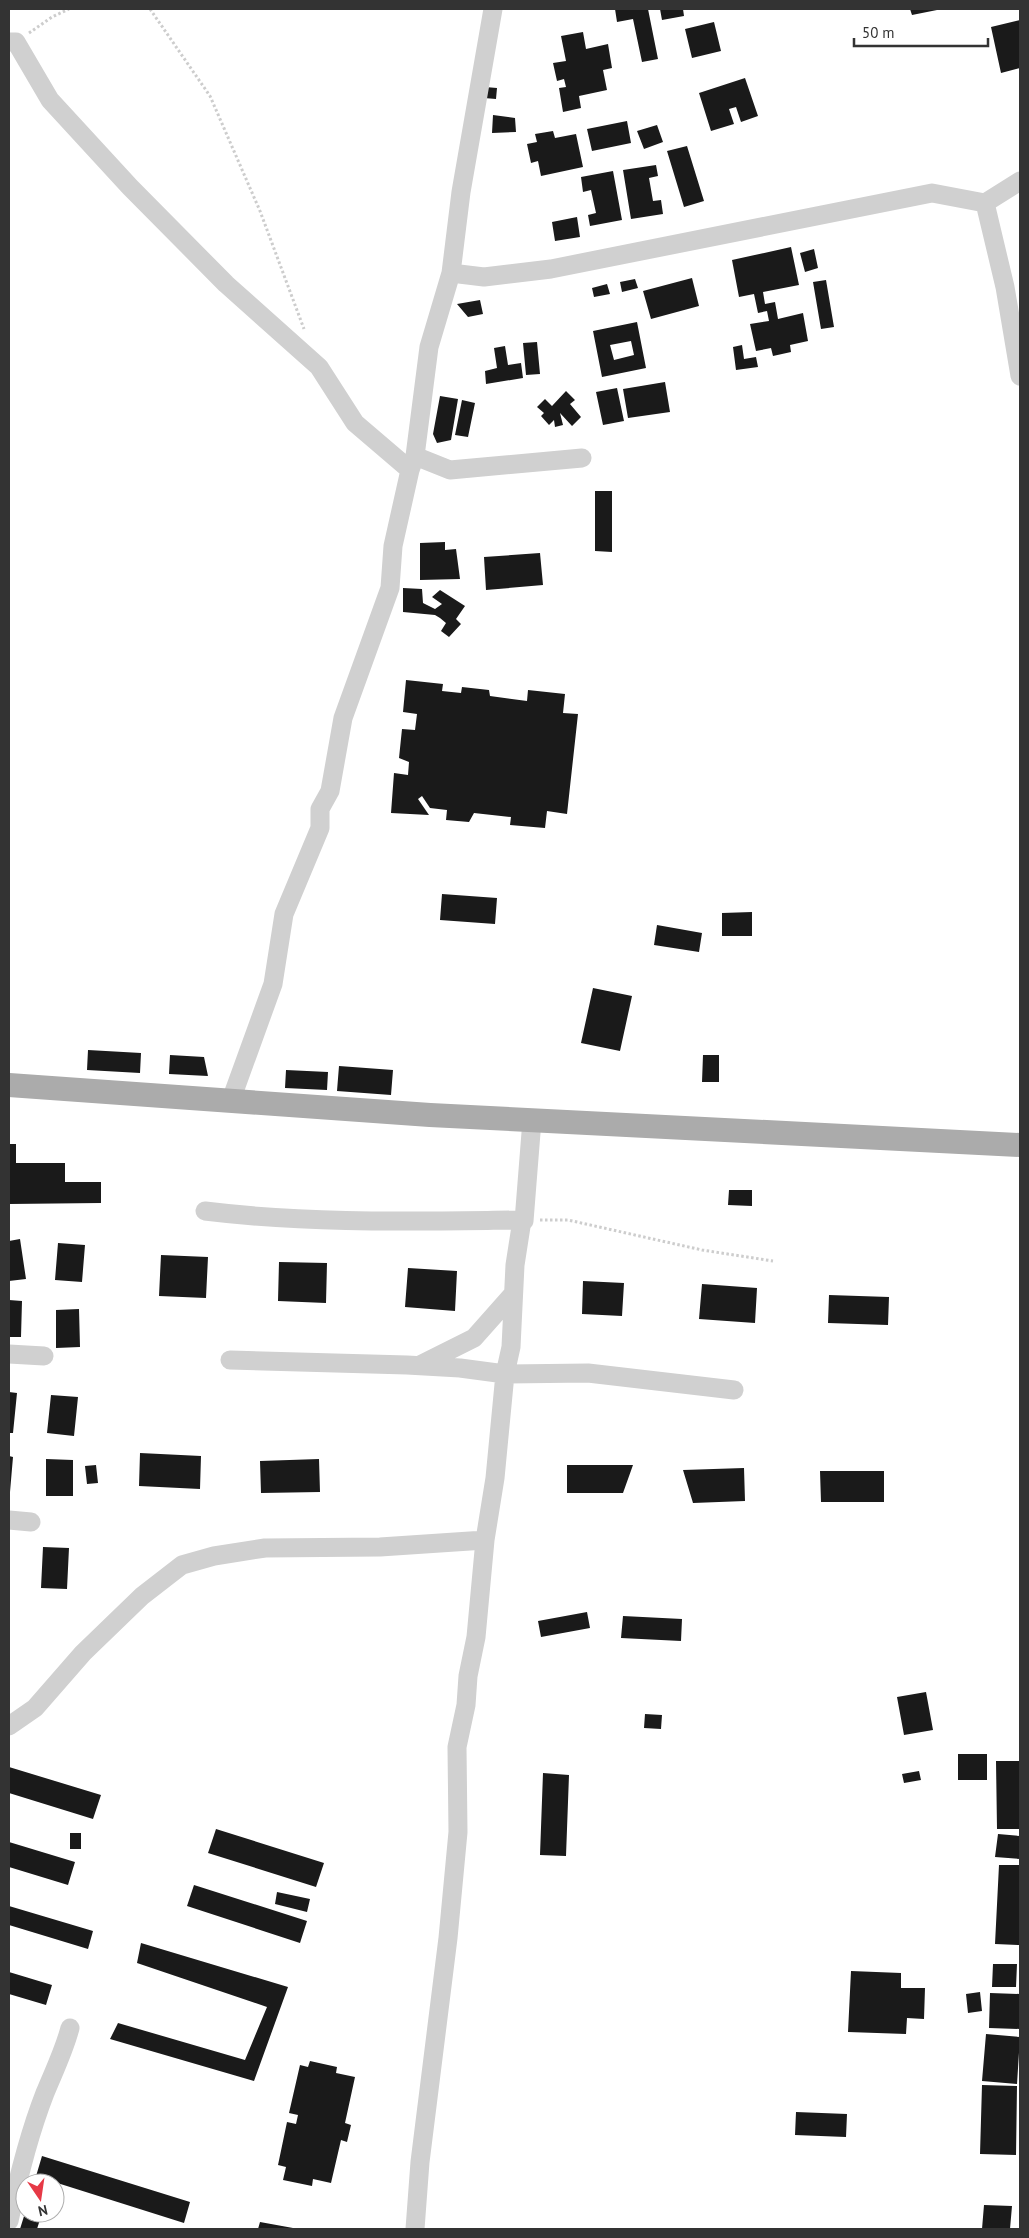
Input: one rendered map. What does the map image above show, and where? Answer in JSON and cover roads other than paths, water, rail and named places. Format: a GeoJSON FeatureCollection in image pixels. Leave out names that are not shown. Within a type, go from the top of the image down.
{"type":"FeatureCollection","features":[{"type":"Feature","properties":{"kind":"main road"},"geometry":{"type":"LineString","coordinates":[[9,1085],[430,1115],[1020,1145]]}},
{"type":"Feature","properties":{"kind":"street"},"geometry":{"type":"LineString","coordinates":[[231,1100],[272,984],[284,914],[320,828],[320,809],[330,791],[343,718],[390,588],[393,546],[413,463],[429,346],[451,273],[461,192],[493,9]]}},
{"type":"Feature","properties":{"kind":"street"},"geometry":{"type":"LineString","coordinates":[[13,42],[50,100],[130,187],[226,284],[319,367],[355,423],[413,463],[450,470],[582,458]]}},
{"type":"Feature","properties":{"kind":"street"},"geometry":{"type":"LineString","coordinates":[[451,273],[484,277],[551,269],[932,193],[985,203],[1020,182]]}},
{"type":"Feature","properties":{"kind":"street"},"geometry":{"type":"LineString","coordinates":[[985,203],[1013,286],[1020,376]]}},
{"type":"Feature","properties":{"kind":"street"},"geometry":{"type":"LineString","coordinates":[[414,2229],[420,2162],[448,1938],[458,1832],[458,1748],[466,1705],[468,1676],[476,1637],[485,1540],[495,1478],[505,1374],[511,1347],[514,1265],[523,1220],[532,1120]]}},
{"type":"Feature","properties":{"kind":"street"},"geometry":{"type":"LineString","coordinates":[[205,1211],[284,1218],[407,1221],[523,1220]]}},
{"type":"Feature","properties":{"kind":"street"},"geometry":{"type":"LineString","coordinates":[[418,1366],[474,1338],[513,1294]]}},
{"type":"Feature","properties":{"kind":"street"},"geometry":{"type":"LineString","coordinates":[[9,1354],[44,1356]]}},
{"type":"Feature","properties":{"kind":"street"},"geometry":{"type":"LineString","coordinates":[[230,1360],[418,1366],[505,1374],[588,1373],[734,1390]]}},
{"type":"Feature","properties":{"kind":"street"},"geometry":{"type":"LineString","coordinates":[[9,1520],[31,1522]]}},
{"type":"Feature","properties":{"kind":"street"},"geometry":{"type":"LineString","coordinates":[[9,1726],[35,1708],[83,1652],[142,1596],[182,1565],[214,1556],[266,1548],[380,1547],[485,1540]]}},
{"type":"Feature","properties":{"kind":"street"},"geometry":{"type":"LineString","coordinates":[[9,2221],[28,2143],[45,2093],[63,2054],[70,2028]]}}]}
